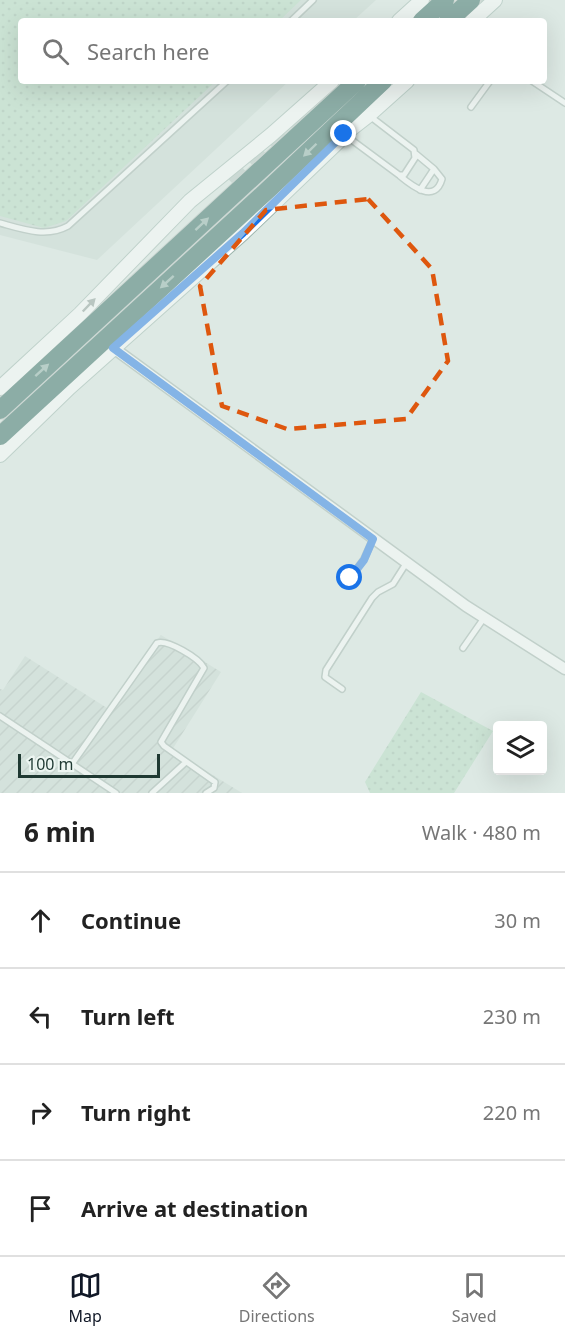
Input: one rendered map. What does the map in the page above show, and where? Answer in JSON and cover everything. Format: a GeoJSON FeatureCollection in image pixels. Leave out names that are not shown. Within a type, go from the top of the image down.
{"type":"FeatureCollection","features":[{"type":"Feature","properties":{"kind":"highway"},"geometry":{"type":"LineString","coordinates":[[425,18],[445,0]]}},
{"type":"Feature","properties":{"kind":"highway"},"geometry":{"type":"LineString","coordinates":[[451,18],[471,0]]}},
{"type":"Feature","properties":{"kind":"highway"},"geometry":{"type":"LineString","coordinates":[[0,410],[354,84]]}},
{"type":"Feature","properties":{"kind":"highway"},"geometry":{"type":"LineString","coordinates":[[0,436],[108,344],[271,187],[340,132],[380,84]]}},
{"type":"Feature","properties":{"kind":"street"},"geometry":{"type":"LineString","coordinates":[[402,18],[422,0]]}},
{"type":"Feature","properties":{"kind":"street"},"geometry":{"type":"LineString","coordinates":[[475,18],[495,0]]}},
{"type":"Feature","properties":{"kind":"street"},"geometry":{"type":"LineString","coordinates":[[0,388],[81,314],[190,201],[329,84]]}},
{"type":"Feature","properties":{"kind":"street"},"geometry":{"type":"LineString","coordinates":[[340,132],[369,116],[404,84]]}},
{"type":"Feature","properties":{"kind":"street"},"geometry":{"type":"LineString","coordinates":[[0,455],[108,344],[484,618],[565,669]]}},
{"type":"Feature","properties":{"kind":"lane"},"geometry":{"type":"LineString","coordinates":[[294,18],[313,0]]}},
{"type":"Feature","properties":{"kind":"lane"},"geometry":{"type":"LineString","coordinates":[[0,223],[45,233],[68,226],[224,84]]}},
{"type":"Feature","properties":{"kind":"lane"},"geometry":{"type":"LineString","coordinates":[[471,107],[488,84]]}},
{"type":"Feature","properties":{"kind":"lane"},"geometry":{"type":"LineString","coordinates":[[536,84],[565,103]]}},
{"type":"Feature","properties":{"kind":"lane"},"geometry":{"type":"LineString","coordinates":[[340,132],[420,190],[431,193],[438,189],[442,179],[434,169],[414,150],[369,116]]}},
{"type":"Feature","properties":{"kind":"lane"},"geometry":{"type":"LineString","coordinates":[[399,175],[407,172],[416,154]]}},
{"type":"Feature","properties":{"kind":"lane"},"geometry":{"type":"LineString","coordinates":[[420,190],[434,169]]}},
{"type":"Feature","properties":{"kind":"lane"},"geometry":{"type":"LineString","coordinates":[[350,578],[364,560],[373,539]]}},
{"type":"Feature","properties":{"kind":"lane"},"geometry":{"type":"LineString","coordinates":[[342,689],[325,677],[326,670],[372,598],[393,584],[407,562]]}},
{"type":"Feature","properties":{"kind":"lane"},"geometry":{"type":"LineString","coordinates":[[463,648],[484,618]]}},
{"type":"Feature","properties":{"kind":"lane"},"geometry":{"type":"LineString","coordinates":[[72,764],[157,643],[161,641],[199,661],[204,668],[161,742],[216,784],[206,793]]}},
{"type":"Feature","properties":{"kind":"lane"},"geometry":{"type":"LineString","coordinates":[[0,717],[116,793]]}},
{"type":"Feature","properties":{"kind":"lane"},"geometry":{"type":"LineString","coordinates":[[152,793],[186,762]]}},
{"type":"Feature","properties":{"kind":"highlighted area"},"geometry":{"type":"Polygon","coordinates":[[[368,199],[432,269],[448,361],[406,419],[287,429],[222,406],[200,286],[266,210],[368,199]]]}},
{"type":"Feature","properties":{"kind":"shaded area"},"geometry":{"type":"Polygon","coordinates":[[[0,0],[376,0],[356,18],[18,18],[18,84],[286,84],[97,260],[0,235],[0,0]]]}},
{"type":"Feature","properties":{"kind":"shaded area"},"geometry":{"type":"Polygon","coordinates":[[[161,635],[221,672],[172,750],[242,793],[0,793],[0,689],[3,690],[25,656],[107,708],[161,635]]]}},
{"type":"Feature","properties":{"kind":"green space"},"geometry":{"type":"Polygon","coordinates":[[[0,0],[301,0],[282,18],[18,18],[18,84],[213,84],[66,221],[44,228],[0,216],[0,0]]]}},
{"type":"Feature","properties":{"kind":"green space"},"geometry":{"type":"Polygon","coordinates":[[[421,692],[493,731],[454,793],[370,793],[365,782],[421,692]]]}},
{"type":"Feature","properties":{"kind":"tunnel"},"geometry":{"type":"LineString","coordinates":[[465,18],[484,0]]}},
{"type":"Feature","properties":{"kind":"tunnel"},"geometry":{"type":"LineString","coordinates":[[233,184],[339,84]]}},
{"type":"Feature","properties":{"kind":"tunnel"},"geometry":{"type":"LineString","coordinates":[[367,108],[393,84]]}},
{"type":"Feature","properties":{"kind":"route"},"geometry":{"type":"LineString","coordinates":[[344,134],[243,233],[113,348],[373,539],[364,560],[350,578]]}}]}
